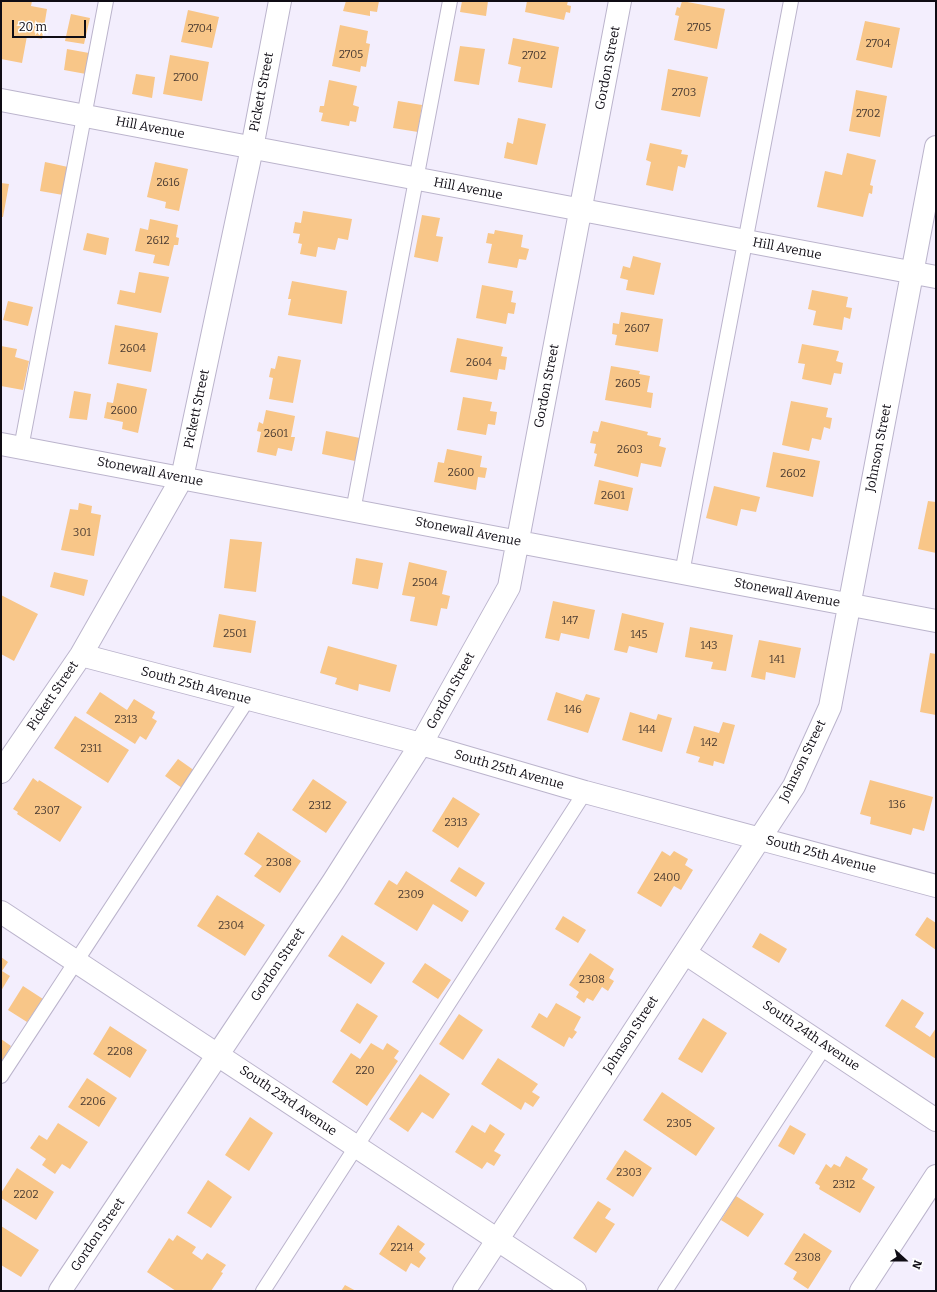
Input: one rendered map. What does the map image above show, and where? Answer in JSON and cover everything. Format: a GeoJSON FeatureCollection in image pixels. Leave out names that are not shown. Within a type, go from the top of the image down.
{"type":"FeatureCollection","features":[{"type":"Feature","properties":{"kind":"street","name":"Pickett Street"},"geometry":{"type":"LineString","coordinates":[[1,772],[81,655],[182,478],[252,148],[280,1]]}},
{"type":"Feature","properties":{"kind":"street","name":"Gordon Street"},"geometry":{"type":"LineString","coordinates":[[60,1291],[333,882],[421,744],[509,587],[620,1]]}},
{"type":"Feature","properties":{"kind":"street","name":"Hill Avenue"},"geometry":{"type":"LineString","coordinates":[[1,100],[936,277]]}},
{"type":"Feature","properties":{"kind":"street","name":"Johnson Street"},"geometry":{"type":"LineString","coordinates":[[464,1291],[794,786],[830,707],[936,147]]}},
{"type":"Feature","properties":{"kind":"street","name":"Stonewall Avenue"},"geometry":{"type":"LineString","coordinates":[[11,446],[936,621]]}},
{"type":"Feature","properties":{"kind":"street","name":"South 25th Avenue"},"geometry":{"type":"LineString","coordinates":[[81,655],[248,700],[421,744],[585,792],[936,886]]}},
{"type":"Feature","properties":{"kind":"street","name":"South 23rd Avenue"},"geometry":{"type":"LineString","coordinates":[[1,912],[575,1291]]}},
{"type":"Feature","properties":{"kind":"street","name":"South 24th Avenue"},"geometry":{"type":"LineString","coordinates":[[685,952],[936,1120]]}},
{"type":"Feature","properties":{"kind":"street"},"geometry":{"type":"LineString","coordinates":[[861,1291],[936,1176]]}},
{"type":"Feature","properties":{"kind":"lane"},"geometry":{"type":"LineString","coordinates":[[11,446],[84,116],[106,1]]}},
{"type":"Feature","properties":{"kind":"lane"},"geometry":{"type":"LineString","coordinates":[[353,511],[450,1]]}},
{"type":"Feature","properties":{"kind":"lane"},"geometry":{"type":"LineString","coordinates":[[682,573],[791,1]]}},
{"type":"Feature","properties":{"kind":"lane"},"geometry":{"type":"LineString","coordinates":[[1,1076],[248,700]]}},
{"type":"Feature","properties":{"kind":"lane"},"geometry":{"type":"LineString","coordinates":[[263,1291],[585,792]]}},
{"type":"Feature","properties":{"kind":"lane"},"geometry":{"type":"LineString","coordinates":[[665,1291],[825,1046]]}},
{"type":"Feature","properties":{"kind":"building"},"geometry":{"type":"Polygon","coordinates":[[[1,1],[32,1],[31,6],[47,9],[42,39],[27,36],[22,63],[1,59],[1,1]]]}},
{"type":"Feature","properties":{"kind":"building"},"geometry":{"type":"Polygon","coordinates":[[[346,1],[379,1],[377,12],[370,11],[370,16],[343,11],[346,1]]]}},
{"type":"Feature","properties":{"kind":"building"},"geometry":{"type":"Polygon","coordinates":[[[462,1],[488,1],[486,16],[460,12],[462,1]]]}},
{"type":"Feature","properties":{"kind":"building"},"geometry":{"type":"Polygon","coordinates":[[[527,1],[568,1],[567,5],[571,6],[570,13],[566,12],[564,20],[525,12],[527,1]]]}},
{"type":"Feature","properties":{"kind":"building"},"geometry":{"type":"Polygon","coordinates":[[[682,1],[725,9],[717,49],[674,40],[679,16],[675,15],[677,7],[680,8],[682,1]]]}},
{"type":"Feature","properties":{"kind":"building"},"geometry":{"type":"Polygon","coordinates":[[[188,10],[219,17],[212,48],[181,42],[188,10]]]}},
{"type":"Feature","properties":{"kind":"building"},"geometry":{"type":"Polygon","coordinates":[[[71,14],[90,18],[84,44],[65,41],[71,14]]]}},
{"type":"Feature","properties":{"kind":"building"},"geometry":{"type":"Polygon","coordinates":[[[865,21],[900,28],[892,68],[856,60],[865,21]]]}},
{"type":"Feature","properties":{"kind":"building"},"geometry":{"type":"Polygon","coordinates":[[[340,25],[368,31],[366,43],[370,44],[366,67],[361,66],[360,72],[332,66],[340,25]]]}},
{"type":"Feature","properties":{"kind":"building"},"geometry":{"type":"Polygon","coordinates":[[[513,38],[559,47],[552,88],[518,82],[521,67],[508,64],[513,38]]]}},
{"type":"Feature","properties":{"kind":"building"},"geometry":{"type":"Polygon","coordinates":[[[460,46],[485,49],[479,85],[454,81],[460,46]]]}},
{"type":"Feature","properties":{"kind":"building"},"geometry":{"type":"Polygon","coordinates":[[[67,49],[89,53],[86,74],[64,70],[67,49]]]}},
{"type":"Feature","properties":{"kind":"building"},"geometry":{"type":"Polygon","coordinates":[[[170,55],[209,62],[202,101],[163,94],[170,55]]]}},
{"type":"Feature","properties":{"kind":"building"},"geometry":{"type":"Polygon","coordinates":[[[668,69],[708,77],[700,117],[661,110],[668,69]]]}},
{"type":"Feature","properties":{"kind":"building"},"geometry":{"type":"Polygon","coordinates":[[[136,74],[155,77],[152,98],[132,94],[136,74]]]}},
{"type":"Feature","properties":{"kind":"building"},"geometry":{"type":"Polygon","coordinates":[[[329,80],[357,86],[353,105],[359,107],[356,122],[350,121],[349,126],[321,121],[323,113],[319,112],[320,106],[324,106],[329,80]]]}},
{"type":"Feature","properties":{"kind":"building"},"geometry":{"type":"Polygon","coordinates":[[[856,90],[887,96],[880,137],[849,131],[856,90]]]}},
{"type":"Feature","properties":{"kind":"building"},"geometry":{"type":"Polygon","coordinates":[[[398,101],[422,105],[418,132],[393,128],[398,101]]]}},
{"type":"Feature","properties":{"kind":"building"},"geometry":{"type":"Polygon","coordinates":[[[518,118],[546,124],[537,165],[504,158],[507,142],[513,144],[518,118]]]}},
{"type":"Feature","properties":{"kind":"building"},"geometry":{"type":"Polygon","coordinates":[[[650,143],[682,150],[681,154],[688,155],[685,168],[678,166],[673,191],[646,185],[651,162],[646,160],[650,143]]]}},
{"type":"Feature","properties":{"kind":"building"},"geometry":{"type":"Polygon","coordinates":[[[847,153],[876,160],[870,185],[873,186],[872,194],[869,193],[863,217],[817,207],[825,171],[842,175],[847,153]]]}},
{"type":"Feature","properties":{"kind":"building"},"geometry":{"type":"Polygon","coordinates":[[[45,162],[68,167],[63,195],[40,191],[45,162]]]}},
{"type":"Feature","properties":{"kind":"building"},"geometry":{"type":"Polygon","coordinates":[[[155,162],[188,169],[179,211],[165,208],[166,202],[147,197],[155,162]]]}},
{"type":"Feature","properties":{"kind":"building"},"geometry":{"type":"Polygon","coordinates":[[[1,183],[9,184],[3,217],[1,217],[1,183]]]}},
{"type":"Feature","properties":{"kind":"building"},"geometry":{"type":"Polygon","coordinates":[[[303,211],[352,219],[348,240],[338,238],[335,250],[318,247],[316,257],[300,254],[302,244],[298,243],[300,234],[293,233],[295,222],[301,223],[303,211]]]}},
{"type":"Feature","properties":{"kind":"building"},"geometry":{"type":"Polygon","coordinates":[[[422,215],[440,218],[436,236],[443,237],[438,262],[414,257],[422,215]]]}},
{"type":"Feature","properties":{"kind":"building"},"geometry":{"type":"Polygon","coordinates":[[[150,219],[178,225],[176,237],[179,238],[178,245],[174,245],[169,266],[153,263],[155,255],[135,251],[140,228],[148,230],[150,219]]]}},
{"type":"Feature","properties":{"kind":"building"},"geometry":{"type":"Polygon","coordinates":[[[495,230],[523,235],[521,247],[529,249],[526,260],[519,259],[517,268],[488,263],[492,244],[486,243],[488,233],[494,234],[495,230]]]}},
{"type":"Feature","properties":{"kind":"building"},"geometry":{"type":"Polygon","coordinates":[[[87,233],[109,238],[106,255],[83,250],[87,233]]]}},
{"type":"Feature","properties":{"kind":"building"},"geometry":{"type":"Polygon","coordinates":[[[633,256],[661,263],[654,295],[626,290],[628,280],[620,278],[623,266],[630,268],[633,256]]]}},
{"type":"Feature","properties":{"kind":"building"},"geometry":{"type":"Polygon","coordinates":[[[139,272],[169,277],[161,313],[117,304],[120,290],[135,293],[139,272]]]}},
{"type":"Feature","properties":{"kind":"building"},"geometry":{"type":"Polygon","coordinates":[[[292,281],[347,291],[342,324],[288,315],[291,299],[288,299],[292,281]]]}},
{"type":"Feature","properties":{"kind":"building"},"geometry":{"type":"Polygon","coordinates":[[[482,285],[513,291],[511,302],[516,303],[514,314],[508,313],[506,324],[476,318],[482,285]]]}},
{"type":"Feature","properties":{"kind":"building"},"geometry":{"type":"Polygon","coordinates":[[[812,290],[848,297],[846,307],[852,308],[850,319],[844,317],[842,330],[813,325],[816,311],[808,309],[812,290]]]}},
{"type":"Feature","properties":{"kind":"building"},"geometry":{"type":"Polygon","coordinates":[[[8,301],[33,307],[28,326],[3,320],[8,301]]]}},
{"type":"Feature","properties":{"kind":"building"},"geometry":{"type":"Polygon","coordinates":[[[621,312],[663,319],[658,352],[615,345],[617,335],[612,334],[613,323],[619,324],[621,312]]]}},
{"type":"Feature","properties":{"kind":"building"},"geometry":{"type":"Polygon","coordinates":[[[115,325],[158,333],[151,372],[108,364],[115,325]]]}},
{"type":"Feature","properties":{"kind":"building"},"geometry":{"type":"Polygon","coordinates":[[[457,338],[503,347],[501,356],[507,357],[505,370],[499,369],[497,380],[450,372],[457,338]]]}},
{"type":"Feature","properties":{"kind":"building"},"geometry":{"type":"Polygon","coordinates":[[[802,344],[839,351],[836,361],[843,363],[841,374],[834,373],[831,385],[802,379],[805,364],[798,363],[802,344]]]}},
{"type":"Feature","properties":{"kind":"building"},"geometry":{"type":"Polygon","coordinates":[[[1,346],[17,349],[15,357],[29,361],[23,390],[1,386],[1,346]]]}},
{"type":"Feature","properties":{"kind":"building"},"geometry":{"type":"Polygon","coordinates":[[[278,356],[301,360],[293,403],[269,399],[273,378],[269,377],[271,368],[275,369],[278,356]]]}},
{"type":"Feature","properties":{"kind":"building"},"geometry":{"type":"Polygon","coordinates":[[[611,366],[640,371],[639,374],[650,376],[647,392],[653,393],[651,408],[605,400],[611,366]]]}},
{"type":"Feature","properties":{"kind":"building"},"geometry":{"type":"Polygon","coordinates":[[[117,383],[147,389],[138,433],[122,429],[123,422],[104,418],[107,402],[113,403],[117,383]]]}},
{"type":"Feature","properties":{"kind":"building"},"geometry":{"type":"Polygon","coordinates":[[[74,391],[91,394],[87,420],[69,418],[74,391]]]}},
{"type":"Feature","properties":{"kind":"building"},"geometry":{"type":"Polygon","coordinates":[[[463,397],[492,402],[490,411],[497,412],[495,425],[488,424],[486,435],[457,430],[463,397]]]}},
{"type":"Feature","properties":{"kind":"building"},"geometry":{"type":"Polygon","coordinates":[[[791,401],[828,408],[826,417],[832,418],[830,429],[824,427],[821,440],[812,438],[809,451],[782,445],[791,401]]]}},
{"type":"Feature","properties":{"kind":"building"},"geometry":{"type":"Polygon","coordinates":[[[266,410],[295,416],[291,437],[295,437],[292,451],[278,448],[276,456],[257,452],[261,432],[257,431],[259,422],[263,424],[266,410]]]}},
{"type":"Feature","properties":{"kind":"building"},"geometry":{"type":"Polygon","coordinates":[[[601,421],[648,432],[647,435],[661,438],[659,446],[666,448],[661,467],[641,463],[638,477],[594,466],[597,454],[594,453],[596,444],[590,443],[593,431],[598,432],[601,421]]]}},
{"type":"Feature","properties":{"kind":"building"},"geometry":{"type":"Polygon","coordinates":[[[326,431],[360,438],[355,461],[322,454],[326,431]]]}},
{"type":"Feature","properties":{"kind":"building"},"geometry":{"type":"Polygon","coordinates":[[[447,449],[482,456],[480,467],[487,468],[485,478],[478,477],[476,490],[434,482],[438,462],[444,463],[447,449]]]}},
{"type":"Feature","properties":{"kind":"building"},"geometry":{"type":"Polygon","coordinates":[[[773,452],[820,461],[813,497],[766,487],[773,452]]]}},
{"type":"Feature","properties":{"kind":"building"},"geometry":{"type":"Polygon","coordinates":[[[599,480],[633,488],[628,511],[594,504],[599,480]]]}},
{"type":"Feature","properties":{"kind":"building"},"geometry":{"type":"Polygon","coordinates":[[[714,486],[760,497],[756,512],[741,509],[737,526],[706,518],[714,486]]]}},
{"type":"Feature","properties":{"kind":"building"},"geometry":{"type":"Polygon","coordinates":[[[928,501],[936,502],[936,553],[918,549],[928,501]]]}},
{"type":"Feature","properties":{"kind":"building"},"geometry":{"type":"Polygon","coordinates":[[[79,503],[92,506],[91,513],[101,515],[94,556],[61,550],[70,509],[78,510],[79,503]]]}},
{"type":"Feature","properties":{"kind":"building"},"geometry":{"type":"Polygon","coordinates":[[[230,539],[262,542],[256,592],[224,588],[230,539]]]}},
{"type":"Feature","properties":{"kind":"building"},"geometry":{"type":"Polygon","coordinates":[[[356,558],[383,563],[378,589],[352,584],[356,558]]]}},
{"type":"Feature","properties":{"kind":"building"},"geometry":{"type":"Polygon","coordinates":[[[409,562],[447,571],[442,594],[450,596],[447,609],[441,608],[437,626],[410,621],[415,597],[402,595],[409,562]]]}},
{"type":"Feature","properties":{"kind":"building"},"geometry":{"type":"Polygon","coordinates":[[[54,572],[88,580],[84,596],[50,587],[54,572]]]}},
{"type":"Feature","properties":{"kind":"building"},"geometry":{"type":"Polygon","coordinates":[[[1,595],[38,614],[14,661],[1,654],[1,595]]]}},
{"type":"Feature","properties":{"kind":"building"},"geometry":{"type":"Polygon","coordinates":[[[553,601],[595,610],[589,639],[561,633],[559,641],[545,638],[553,601]]]}},
{"type":"Feature","properties":{"kind":"building"},"geometry":{"type":"Polygon","coordinates":[[[622,613],[664,623],[657,653],[629,646],[627,653],[614,650],[622,613]]]}},
{"type":"Feature","properties":{"kind":"building"},"geometry":{"type":"Polygon","coordinates":[[[219,614],[256,621],[251,653],[213,647],[219,614]]]}},
{"type":"Feature","properties":{"kind":"building"},"geometry":{"type":"Polygon","coordinates":[[[690,627],[733,635],[726,671],[711,669],[713,662],[685,657],[690,627]]]}},
{"type":"Feature","properties":{"kind":"building"},"geometry":{"type":"Polygon","coordinates":[[[759,640],[801,648],[795,678],[766,672],[765,680],[751,677],[759,640]]]}},
{"type":"Feature","properties":{"kind":"building"},"geometry":{"type":"Polygon","coordinates":[[[328,646],[397,665],[390,692],[359,684],[358,691],[335,684],[337,678],[320,673],[328,646]]]}},
{"type":"Feature","properties":{"kind":"building"},"geometry":{"type":"Polygon","coordinates":[[[930,653],[936,654],[936,715],[920,712],[930,653]]]}},
{"type":"Feature","properties":{"kind":"building"},"geometry":{"type":"Polygon","coordinates":[[[100,692],[127,710],[134,699],[155,712],[152,718],[157,721],[146,740],[140,736],[135,744],[86,713],[100,692]]]}},
{"type":"Feature","properties":{"kind":"building"},"geometry":{"type":"Polygon","coordinates":[[[556,692],[583,701],[586,694],[600,698],[588,733],[547,720],[556,692]]]}},
{"type":"Feature","properties":{"kind":"building"},"geometry":{"type":"Polygon","coordinates":[[[630,712],[656,720],[658,714],[672,718],[662,752],[622,740],[630,712]]]}},
{"type":"Feature","properties":{"kind":"building"},"geometry":{"type":"Polygon","coordinates":[[[75,716],[129,750],[108,783],[54,748],[75,716]]]}},
{"type":"Feature","properties":{"kind":"building"},"geometry":{"type":"Polygon","coordinates":[[[723,722],[735,725],[724,764],[714,761],[713,766],[698,762],[700,757],[686,753],[694,726],[719,733],[723,722]]]}},
{"type":"Feature","properties":{"kind":"building"},"geometry":{"type":"Polygon","coordinates":[[[178,759],[195,771],[182,788],[165,776],[178,759]]]}},
{"type":"Feature","properties":{"kind":"building"},"geometry":{"type":"Polygon","coordinates":[[[33,778],[38,782],[39,780],[82,807],[60,842],[17,814],[18,812],[13,809],[33,778]]]}},
{"type":"Feature","properties":{"kind":"building"},"geometry":{"type":"Polygon","coordinates":[[[313,779],[347,802],[326,833],[292,810],[313,779]]]}},
{"type":"Feature","properties":{"kind":"building"},"geometry":{"type":"Polygon","coordinates":[[[870,780],[933,797],[924,831],[913,828],[911,835],[870,824],[871,817],[860,814],[870,780]]]}},
{"type":"Feature","properties":{"kind":"building"},"geometry":{"type":"Polygon","coordinates":[[[453,797],[480,814],[458,848],[432,831],[453,797]]]}},
{"type":"Feature","properties":{"kind":"building"},"geometry":{"type":"Polygon","coordinates":[[[258,832],[301,861],[280,893],[254,876],[262,866],[244,854],[258,832]]]}},
{"type":"Feature","properties":{"kind":"building"},"geometry":{"type":"Polygon","coordinates":[[[662,851],[670,856],[674,851],[688,859],[685,865],[693,870],[681,890],[674,886],[661,907],[637,893],[662,851]]]}},
{"type":"Feature","properties":{"kind":"building"},"geometry":{"type":"Polygon","coordinates":[[[459,867],[485,883],[476,897],[450,881],[459,867]]]}},
{"type":"Feature","properties":{"kind":"building"},"geometry":{"type":"Polygon","coordinates":[[[406,871],[469,911],[462,922],[433,904],[417,931],[374,904],[389,880],[397,885],[406,871]]]}},
{"type":"Feature","properties":{"kind":"building"},"geometry":{"type":"Polygon","coordinates":[[[217,895],[265,925],[245,956],[197,926],[217,895]]]}},
{"type":"Feature","properties":{"kind":"building"},"geometry":{"type":"Polygon","coordinates":[[[563,916],[586,930],[578,943],[555,929],[563,916]]]}},
{"type":"Feature","properties":{"kind":"building"},"geometry":{"type":"Polygon","coordinates":[[[927,917],[936,923],[936,950],[915,935],[927,917]]]}},
{"type":"Feature","properties":{"kind":"building"},"geometry":{"type":"Polygon","coordinates":[[[760,933],[787,949],[779,963],[752,947],[760,933]]]}},
{"type":"Feature","properties":{"kind":"building"},"geometry":{"type":"Polygon","coordinates":[[[342,935],[385,963],[371,984],[328,956],[342,935]]]}},
{"type":"Feature","properties":{"kind":"building"},"geometry":{"type":"Polygon","coordinates":[[[590,953],[614,969],[609,978],[614,981],[608,991],[602,987],[593,1001],[587,998],[584,1003],[576,997],[579,992],[569,985],[590,953]]]}},
{"type":"Feature","properties":{"kind":"building"},"geometry":{"type":"Polygon","coordinates":[[[1,957],[8,962],[2,971],[10,976],[1,991],[1,957]]]}},
{"type":"Feature","properties":{"kind":"building"},"geometry":{"type":"Polygon","coordinates":[[[425,963],[451,980],[438,999],[412,982],[425,963]]]}},
{"type":"Feature","properties":{"kind":"building"},"geometry":{"type":"Polygon","coordinates":[[[23,986],[43,999],[27,1022],[8,1010],[23,986]]]}},
{"type":"Feature","properties":{"kind":"building"},"geometry":{"type":"Polygon","coordinates":[[[902,999],[924,1013],[915,1027],[930,1037],[936,1028],[936,1059],[885,1026],[902,999]]]}},
{"type":"Feature","properties":{"kind":"building"},"geometry":{"type":"Polygon","coordinates":[[[357,1003],[378,1016],[360,1044],[340,1031],[357,1003]]]}},
{"type":"Feature","properties":{"kind":"building"},"geometry":{"type":"Polygon","coordinates":[[[556,1003],[581,1017],[574,1030],[577,1032],[572,1039],[569,1037],[564,1047],[531,1027],[539,1013],[547,1018],[556,1003]]]}},
{"type":"Feature","properties":{"kind":"building"},"geometry":{"type":"Polygon","coordinates":[[[459,1014],[483,1030],[463,1060],[439,1044],[459,1014]]]}},
{"type":"Feature","properties":{"kind":"building"},"geometry":{"type":"Polygon","coordinates":[[[703,1018],[727,1033],[702,1073],[678,1059],[703,1018]]]}},
{"type":"Feature","properties":{"kind":"building"},"geometry":{"type":"Polygon","coordinates":[[[110,1026],[147,1050],[130,1078],[93,1054],[110,1026]]]}},
{"type":"Feature","properties":{"kind":"building"},"geometry":{"type":"Polygon","coordinates":[[[1,1039],[11,1046],[1,1063],[1,1039]]]}},
{"type":"Feature","properties":{"kind":"building"},"geometry":{"type":"Polygon","coordinates":[[[371,1043],[383,1050],[387,1043],[399,1051],[394,1058],[398,1061],[367,1106],[332,1082],[351,1053],[360,1059],[371,1043]]]}},
{"type":"Feature","properties":{"kind":"building"},"geometry":{"type":"Polygon","coordinates":[[[498,1058],[538,1084],[532,1092],[540,1097],[533,1107],[525,1102],[521,1110],[481,1084],[498,1058]]]}},
{"type":"Feature","properties":{"kind":"building"},"geometry":{"type":"Polygon","coordinates":[[[420,1074],[450,1094],[433,1119],[422,1112],[408,1132],[389,1119],[420,1074]]]}},
{"type":"Feature","properties":{"kind":"building"},"geometry":{"type":"Polygon","coordinates":[[[87,1078],[117,1098],[99,1127],[68,1107],[87,1078]]]}},
{"type":"Feature","properties":{"kind":"building"},"geometry":{"type":"Polygon","coordinates":[[[662,1092],[715,1128],[696,1156],[643,1120],[662,1092]]]}},
{"type":"Feature","properties":{"kind":"building"},"geometry":{"type":"Polygon","coordinates":[[[250,1117],[273,1133],[249,1171],[225,1155],[250,1117]]]}},
{"type":"Feature","properties":{"kind":"building"},"geometry":{"type":"Polygon","coordinates":[[[58,1123],[88,1142],[70,1169],[62,1164],[55,1174],[42,1165],[46,1159],[30,1148],[39,1135],[47,1140],[58,1123]]]}},
{"type":"Feature","properties":{"kind":"building"},"geometry":{"type":"Polygon","coordinates":[[[490,1124],[505,1134],[494,1151],[501,1155],[494,1166],[487,1162],[482,1169],[455,1152],[472,1125],[485,1133],[490,1124]]]}},
{"type":"Feature","properties":{"kind":"building"},"geometry":{"type":"Polygon","coordinates":[[[790,1125],[806,1134],[794,1155],[778,1146],[790,1125]]]}},
{"type":"Feature","properties":{"kind":"building"},"geometry":{"type":"Polygon","coordinates":[[[625,1150],[652,1168],[633,1197],[606,1179],[625,1150]]]}},
{"type":"Feature","properties":{"kind":"building"},"geometry":{"type":"Polygon","coordinates":[[[846,1156],[868,1169],[862,1179],[875,1187],[860,1213],[819,1189],[820,1186],[815,1183],[826,1164],[831,1168],[834,1164],[840,1167],[846,1156]]]}},
{"type":"Feature","properties":{"kind":"building"},"geometry":{"type":"Polygon","coordinates":[[[17,1168],[54,1192],[36,1220],[1,1198],[1,1193],[17,1168]]]}},
{"type":"Feature","properties":{"kind":"building"},"geometry":{"type":"Polygon","coordinates":[[[208,1180],[232,1197],[211,1228],[187,1213],[208,1180]]]}},
{"type":"Feature","properties":{"kind":"building"},"geometry":{"type":"Polygon","coordinates":[[[736,1196],[764,1214],[748,1237],[721,1220],[736,1196]]]}},
{"type":"Feature","properties":{"kind":"building"},"geometry":{"type":"Polygon","coordinates":[[[598,1201],[611,1209],[605,1218],[615,1224],[596,1253],[573,1238],[598,1201]]]}},
{"type":"Feature","properties":{"kind":"building"},"geometry":{"type":"Polygon","coordinates":[[[398,1225],[425,1244],[419,1252],[426,1258],[419,1268],[411,1263],[406,1272],[379,1254],[398,1225]]]}},
{"type":"Feature","properties":{"kind":"building"},"geometry":{"type":"Polygon","coordinates":[[[1,1226],[39,1250],[21,1277],[1,1265],[1,1226]]]}},
{"type":"Feature","properties":{"kind":"building"},"geometry":{"type":"Polygon","coordinates":[[[804,1233],[832,1251],[808,1289],[793,1279],[797,1272],[784,1264],[804,1233]]]}},
{"type":"Feature","properties":{"kind":"building"},"geometry":{"type":"Polygon","coordinates":[[[177,1235],[196,1247],[192,1253],[202,1260],[207,1253],[226,1265],[221,1272],[223,1273],[211,1291],[176,1291],[147,1272],[169,1238],[173,1241],[177,1235]]]}},
{"type":"Feature","properties":{"kind":"building"},"geometry":{"type":"Polygon","coordinates":[[[345,1285],[356,1291],[341,1291],[345,1285]]]}}]}
